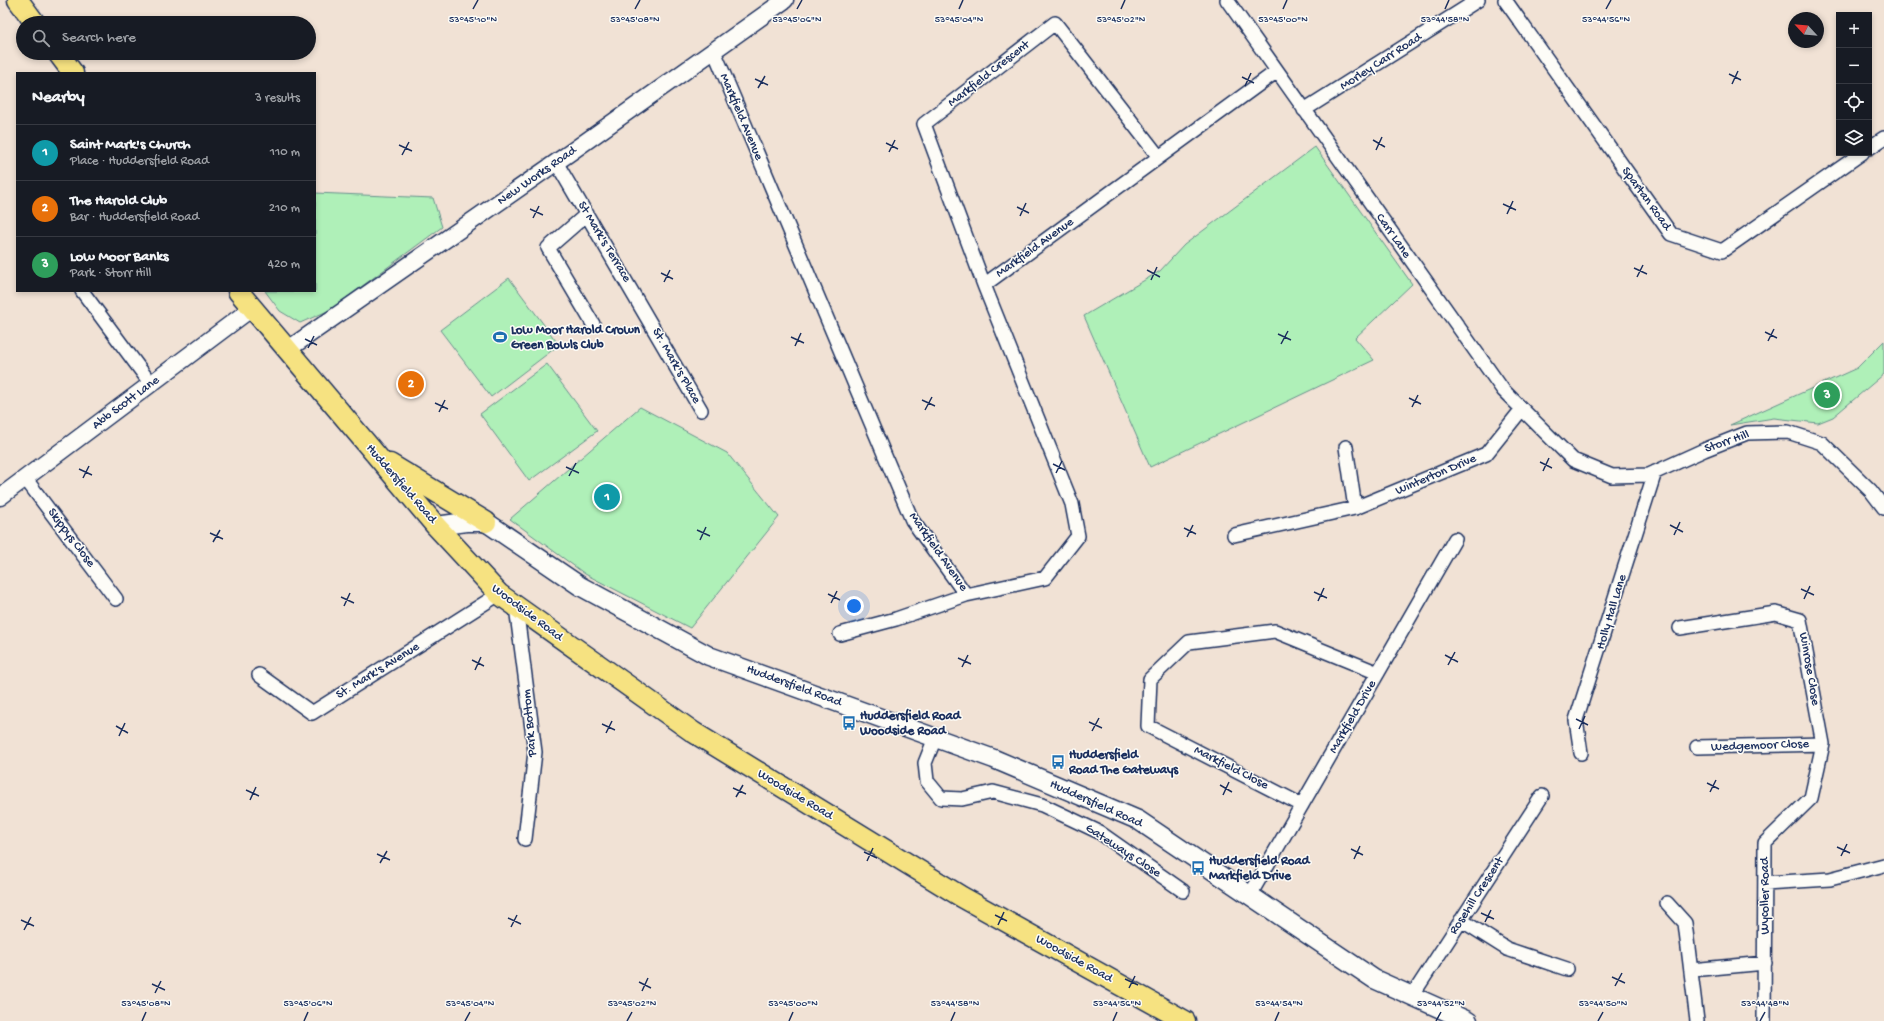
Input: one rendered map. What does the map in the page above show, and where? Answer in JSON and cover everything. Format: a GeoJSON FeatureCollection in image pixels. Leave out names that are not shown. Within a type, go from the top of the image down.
{"type":"FeatureCollection","features":[{"type":"Feature","properties":{"kind":"main road"},"geometry":{"type":"LineString","coordinates":[[18,0],[30,16]]}},
{"type":"Feature","properties":{"kind":"main road"},"geometry":{"type":"LineString","coordinates":[[63,60],[71,72]]}},
{"type":"Feature","properties":{"kind":"main road","name":"Huddersfield Road"},"geometry":{"type":"LineString","coordinates":[[239,292],[436,526],[466,522],[486,522],[580,586],[709,656],[994,760],[1138,820],[1374,979],[1468,1021]]}},
{"type":"Feature","properties":{"kind":"main road"},"geometry":{"type":"LineString","coordinates":[[375,454],[486,522]]}},
{"type":"Feature","properties":{"kind":"main road","name":"Woodside Road"},"geometry":{"type":"LineString","coordinates":[[436,526],[498,594],[693,732],[962,897],[1185,1021]]}},
{"type":"Feature","properties":{"kind":"street","name":"New Works Road"},"geometry":{"type":"LineString","coordinates":[[287,350],[785,0]]}},
{"type":"Feature","properties":{"kind":"street","name":"Carr Lane"},"geometry":{"type":"LineString","coordinates":[[1227,0],[1502,390],[1573,460]]}},
{"type":"Feature","properties":{"kind":"street","name":"Morley Carr Road"},"geometry":{"type":"LineString","coordinates":[[1304,110],[1478,0]]}},
{"type":"Feature","properties":{"kind":"street","name":"Spartan Road"},"geometry":{"type":"LineString","coordinates":[[1505,0],[1671,234],[1722,251],[1858,156]]}},
{"type":"Feature","properties":{"kind":"street","name":"Markfield Crescent"},"geometry":{"type":"LineString","coordinates":[[984,285],[924,124],[1055,23],[1159,157]]}},
{"type":"Feature","properties":{"kind":"street","name":"Markfield Avenue"},"geometry":{"type":"LineString","coordinates":[[714,51],[912,520],[966,595],[1045,578],[1078,536],[1072,504],[984,285],[1277,71]]}},
{"type":"Feature","properties":{"kind":"street"},"geometry":{"type":"LineString","coordinates":[[1872,146],[1884,138]]}},
{"type":"Feature","properties":{"kind":"street","name":"St Mark's Terrace"},"geometry":{"type":"LineString","coordinates":[[556,162],[651,323]]}},
{"type":"Feature","properties":{"kind":"street"},"geometry":{"type":"LineString","coordinates":[[587,214],[548,248],[593,324]]}},
{"type":"Feature","properties":{"kind":"street"},"geometry":{"type":"LineString","coordinates":[[83,292],[151,384]]}},
{"type":"Feature","properties":{"kind":"street","name":"Abb Scott Lane"},"geometry":{"type":"LineString","coordinates":[[0,497],[252,308]]}},
{"type":"Feature","properties":{"kind":"street","name":"St. Mark's Place"},"geometry":{"type":"LineString","coordinates":[[651,323],[701,410]]}},
{"type":"Feature","properties":{"kind":"street","name":"Winterton Drive"},"geometry":{"type":"LineString","coordinates":[[1234,535],[1355,508],[1486,454],[1522,409]]}},
{"type":"Feature","properties":{"kind":"street","name":"Storr Hill"},"geometry":{"type":"LineString","coordinates":[[1573,460],[1612,476],[1649,475],[1704,450],[1747,433],[1788,432],[1822,443],[1871,491],[1884,508]]}},
{"type":"Feature","properties":{"kind":"street"},"geometry":{"type":"LineString","coordinates":[[1346,447],[1355,508]]}},
{"type":"Feature","properties":{"kind":"street","name":"Holly Hall Lane"},"geometry":{"type":"LineString","coordinates":[[1581,753],[1576,720],[1656,472]]}},
{"type":"Feature","properties":{"kind":"street","name":"Skippys Close"},"geometry":{"type":"LineString","coordinates":[[25,478],[116,599]]}},
{"type":"Feature","properties":{"kind":"street","name":"Markfield Drive"},"geometry":{"type":"LineString","coordinates":[[1250,896],[1455,539]]}},
{"type":"Feature","properties":{"kind":"street","name":"St. Mark's Avenue"},"geometry":{"type":"LineString","coordinates":[[259,675],[312,713],[498,594]]}},
{"type":"Feature","properties":{"kind":"street"},"geometry":{"type":"LineString","coordinates":[[840,634],[896,619],[966,595]]}},
{"type":"Feature","properties":{"kind":"street","name":"Park Bottom"},"geometry":{"type":"LineString","coordinates":[[516,607],[535,752],[525,839]]}},
{"type":"Feature","properties":{"kind":"street","name":"Winrose Close"},"geometry":{"type":"LineString","coordinates":[[1680,628],[1776,613],[1800,620],[1823,744]]}},
{"type":"Feature","properties":{"kind":"street","name":"Markfield Close"},"geometry":{"type":"LineString","coordinates":[[1302,805],[1148,726],[1150,679],[1189,642],[1275,631],[1378,673]]}},
{"type":"Feature","properties":{"kind":"street","name":"Gateways Close"},"geometry":{"type":"LineString","coordinates":[[935,738],[925,763],[927,781],[942,798],[962,799],[993,792],[1042,805],[1099,832],[1182,890]]}},
{"type":"Feature","properties":{"kind":"street","name":"Wedgemoor Close"},"geometry":{"type":"LineString","coordinates":[[1697,748],[1823,744]]}},
{"type":"Feature","properties":{"kind":"street","name":"Wycoller Road"},"geometry":{"type":"LineString","coordinates":[[1764,1021],[1765,844],[1811,798],[1823,744]]}},
{"type":"Feature","properties":{"kind":"street","name":"Rosehill Crescent"},"geometry":{"type":"LineString","coordinates":[[1412,996],[1542,796]]}},
{"type":"Feature","properties":{"kind":"street"},"geometry":{"type":"LineString","coordinates":[[1765,883],[1830,879],[1884,865]]}},
{"type":"Feature","properties":{"kind":"street"},"geometry":{"type":"LineString","coordinates":[[1667,903],[1685,923],[1697,1021]]}},
{"type":"Feature","properties":{"kind":"street"},"geometry":{"type":"LineString","coordinates":[[1462,920],[1506,949],[1567,969]]}},
{"type":"Feature","properties":{"kind":"street"},"geometry":{"type":"LineString","coordinates":[[1691,970],[1765,963]]}},
{"type":"Feature","properties":{"kind":"green space"},"geometry":{"type":"Polygon","coordinates":[[[1315,147],[1412,284],[1355,338],[1374,360],[1150,467],[1084,316],[1160,271],[1184,245],[1315,147]]]}},
{"type":"Feature","properties":{"kind":"green space"},"geometry":{"type":"Polygon","coordinates":[[[316,193],[433,198],[442,227],[330,310],[300,323],[280,311],[266,292],[316,292],[316,193]]]}},
{"type":"Feature","properties":{"kind":"green space","name":"Low Moor Harold Crown Green Bowls Club"},"geometry":{"type":"Polygon","coordinates":[[[509,278],[559,345],[491,397],[440,330],[509,278]]]}},
{"type":"Feature","properties":{"kind":"green space"},"geometry":{"type":"Polygon","coordinates":[[[1884,341],[1884,374],[1833,417],[1818,423],[1774,418],[1730,425],[1857,368],[1884,341]]]}},
{"type":"Feature","properties":{"kind":"green space","name":"Low Moor Harold Crown Green Bowls Club"},"geometry":{"type":"Polygon","coordinates":[[[547,364],[597,431],[529,481],[480,414],[547,364]]]}},
{"type":"Feature","properties":{"kind":"green space"},"geometry":{"type":"Polygon","coordinates":[[[640,407],[727,453],[779,517],[690,628],[585,574],[510,519],[640,407]]]}},
{"type":"Feature","properties":{"kind":"place","name":"Low Moor Harold Crown Green Bowls Club"},"geometry":{"type":"Point","coordinates":[500,337]}},
{"type":"Feature","properties":{"kind":"place","name":"The Harold Club"},"geometry":{"type":"Point","coordinates":[411,384]}},
{"type":"Feature","properties":{"kind":"place","name":"Low Moor Banks"},"geometry":{"type":"Point","coordinates":[1827,395]}},
{"type":"Feature","properties":{"kind":"place","name":"Saint Mark's Church"},"geometry":{"type":"Point","coordinates":[607,497]}},
{"type":"Feature","properties":{"kind":"place","name":"Huddersfield Road Woodside Road"},"geometry":{"type":"Point","coordinates":[849,723]}},
{"type":"Feature","properties":{"kind":"place","name":"Huddersfield Road The Gateways"},"geometry":{"type":"Point","coordinates":[1058,762]}},
{"type":"Feature","properties":{"kind":"place","name":"Huddersfield Road Markfield Drive"},"geometry":{"type":"Point","coordinates":[1198,868]}}]}
